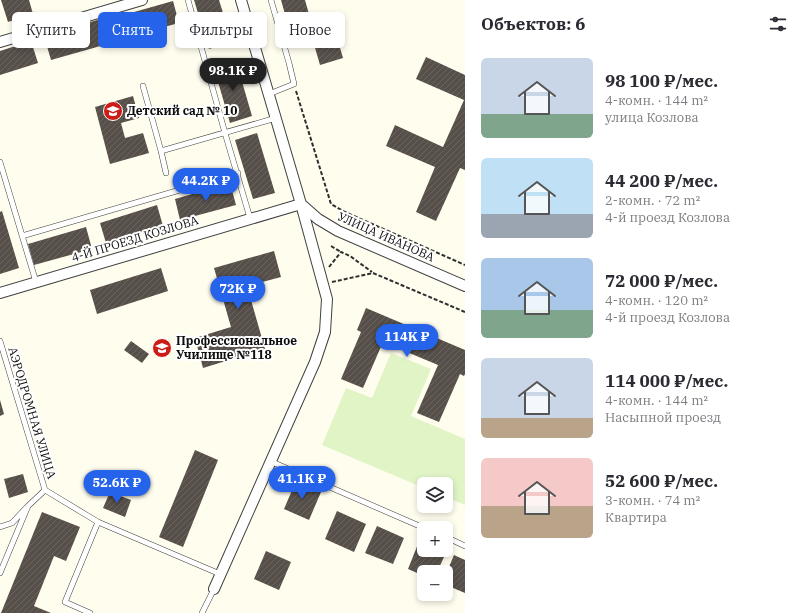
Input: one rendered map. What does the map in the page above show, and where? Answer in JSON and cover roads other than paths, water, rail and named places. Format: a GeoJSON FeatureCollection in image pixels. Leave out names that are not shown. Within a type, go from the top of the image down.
{"type":"FeatureCollection","features":[{"type":"Feature","properties":{"kind":"street"},"geometry":{"type":"LineString","coordinates":[[0,42],[142,0]]}},
{"type":"Feature","properties":{"kind":"street"},"geometry":{"type":"LineString","coordinates":[[214,589],[315,362],[325,332],[327,299],[301,204],[241,0]]}},
{"type":"Feature","properties":{"kind":"street","name":"4-Й ПРОЕЗД КОЗЛОВА"},"geometry":{"type":"LineString","coordinates":[[0,292],[301,204]]}},
{"type":"Feature","properties":{"kind":"street","name":"УЛИЦА ИВАНОВА"},"geometry":{"type":"LineString","coordinates":[[301,204],[318,219],[338,231],[465,286]]}},
{"type":"Feature","properties":{"kind":"lane"},"geometry":{"type":"LineString","coordinates":[[188,0],[250,218]]}},
{"type":"Feature","properties":{"kind":"lane"},"geometry":{"type":"LineString","coordinates":[[269,94],[294,84],[271,0]]}},
{"type":"Feature","properties":{"kind":"lane"},"geometry":{"type":"LineString","coordinates":[[143,86],[166,173]]}},
{"type":"Feature","properties":{"kind":"lane"},"geometry":{"type":"LineString","coordinates":[[161,151],[276,118]]}},
{"type":"Feature","properties":{"kind":"lane"},"geometry":{"type":"LineString","coordinates":[[0,162],[36,282]]}},
{"type":"Feature","properties":{"kind":"lane"},"geometry":{"type":"LineString","coordinates":[[22,236],[238,173]]}},
{"type":"Feature","properties":{"kind":"lane","name":"АЭРОДРОМНАЯ УЛИЦА"},"geometry":{"type":"LineString","coordinates":[[0,341],[45,490],[28,506],[0,573]]}},
{"type":"Feature","properties":{"kind":"lane"},"geometry":{"type":"LineString","coordinates":[[270,461],[417,525]]}},
{"type":"Feature","properties":{"kind":"lane"},"geometry":{"type":"LineString","coordinates":[[45,490],[98,522],[220,574]]}},
{"type":"Feature","properties":{"kind":"lane"},"geometry":{"type":"LineString","coordinates":[[0,527],[12,523],[28,506]]}},
{"type":"Feature","properties":{"kind":"lane"},"geometry":{"type":"LineString","coordinates":[[90,613],[65,602],[98,522]]}},
{"type":"Feature","properties":{"kind":"lane"},"geometry":{"type":"LineString","coordinates":[[453,540],[465,546]]}},
{"type":"Feature","properties":{"kind":"lane"},"geometry":{"type":"LineString","coordinates":[[202,613],[214,589]]}},
{"type":"Feature","properties":{"kind":"place","name":"Детский сад № 10"},"geometry":{"type":"Point","coordinates":[113,111]}},
{"type":"Feature","properties":{"kind":"place","name":"Профессиональное Училище №118"},"geometry":{"type":"Point","coordinates":[162,348]}}]}
